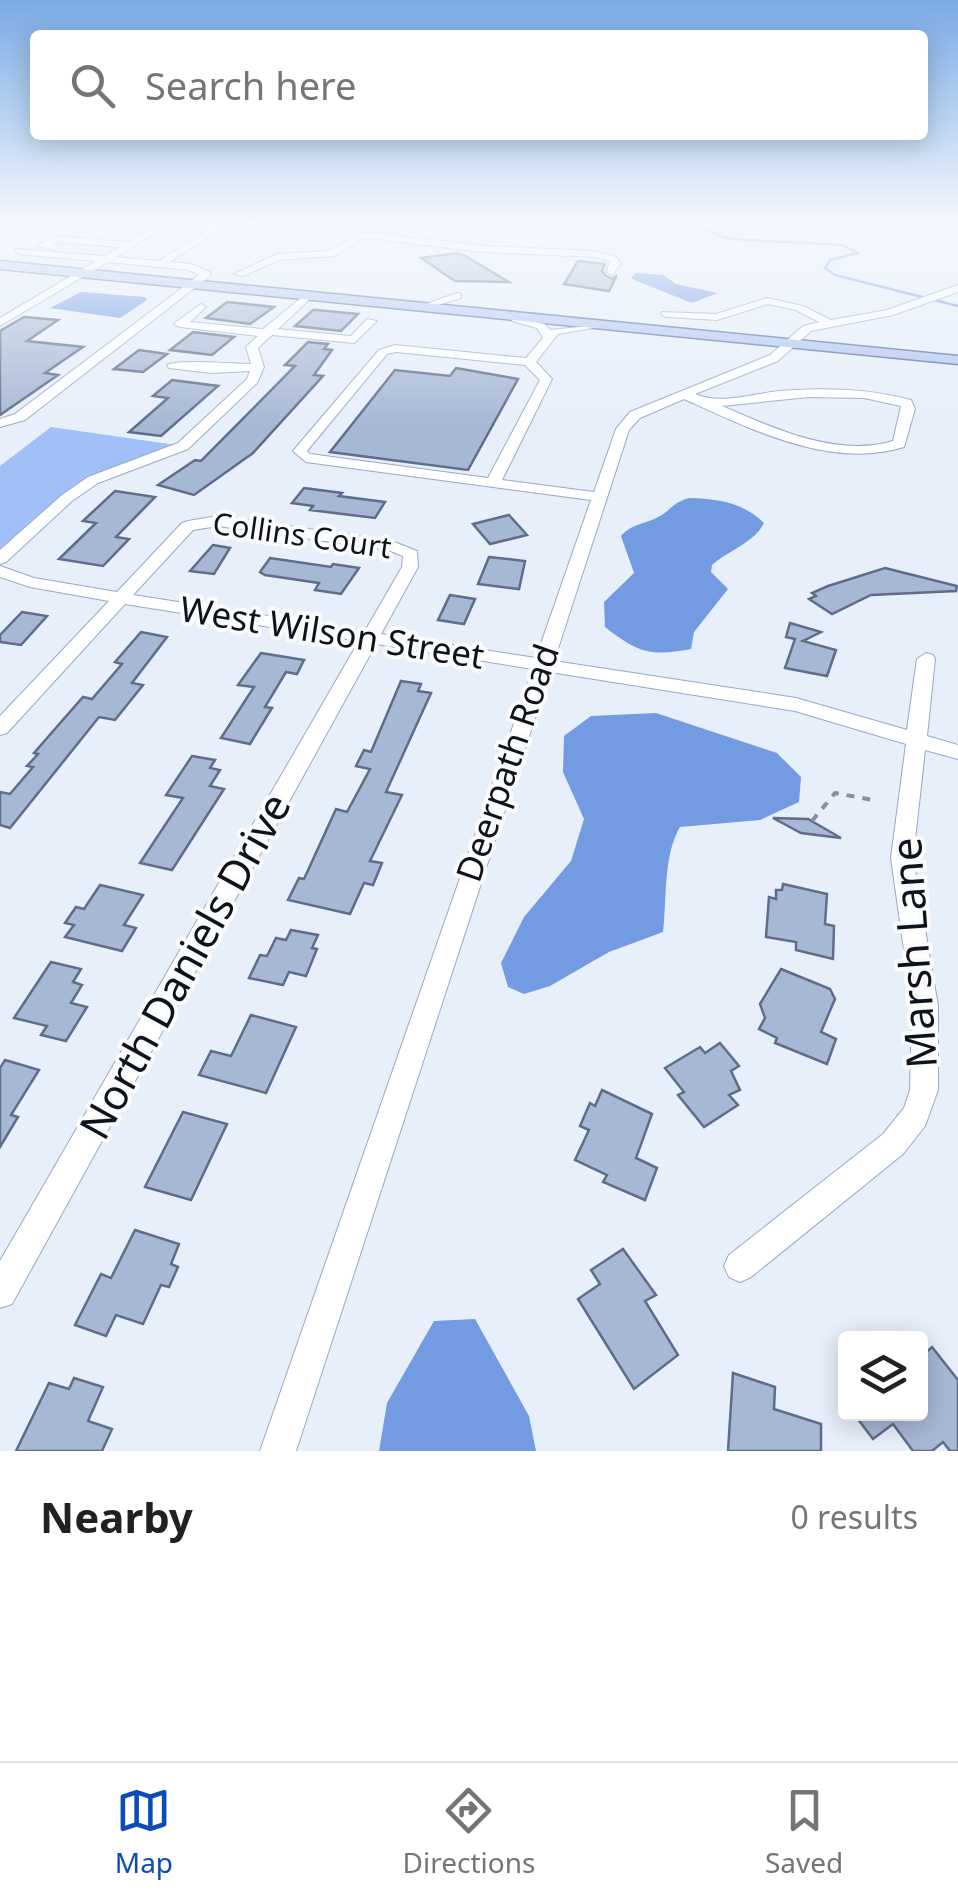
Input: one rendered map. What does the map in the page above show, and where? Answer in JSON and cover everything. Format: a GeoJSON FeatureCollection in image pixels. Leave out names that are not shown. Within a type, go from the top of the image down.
{"type":"FeatureCollection","features":[{"type":"Feature","properties":{"kind":"main road"},"geometry":{"type":"LineString","coordinates":[[257,291],[592,327],[958,360]]}},
{"type":"Feature","properties":{"kind":"main road"},"geometry":{"type":"LineString","coordinates":[[409,306],[630,325],[641,330]]}},
{"type":"Feature","properties":{"kind":"street"},"geometry":{"type":"LineString","coordinates":[[0,323],[53,291]]}},
{"type":"Feature","properties":{"kind":"street"},"geometry":{"type":"LineString","coordinates":[[0,423],[20,417],[185,291]]}},
{"type":"Feature","properties":{"kind":"street","name":"Deerpath Road"},"geometry":{"type":"LineString","coordinates":[[278,1451],[623,429],[635,415],[774,358],[806,328],[889,313],[951,291]]}},
{"type":"Feature","properties":{"kind":"street"},"geometry":{"type":"LineString","coordinates":[[0,559],[92,480],[183,446],[252,380],[258,366],[252,347],[307,296]]}},
{"type":"Feature","properties":{"kind":"street"},"geometry":{"type":"LineString","coordinates":[[428,305],[456,297],[462,306],[481,310]]}},
{"type":"Feature","properties":{"kind":"street"},"geometry":{"type":"LineString","coordinates":[[666,314],[717,316],[760,301],[772,301],[806,310],[827,322]]}},
{"type":"Feature","properties":{"kind":"street"},"geometry":{"type":"LineString","coordinates":[[201,307],[180,324],[354,340],[371,321]]}},
{"type":"Feature","properties":{"kind":"street"},"geometry":{"type":"LineString","coordinates":[[516,319],[540,326],[548,336]]}},
{"type":"Feature","properties":{"kind":"street"},"geometry":{"type":"LineString","coordinates":[[529,362],[548,336],[566,328],[592,327]]}},
{"type":"Feature","properties":{"kind":"street"},"geometry":{"type":"LineString","coordinates":[[493,483],[546,379],[529,362],[395,348],[383,352],[300,451],[306,458],[493,483],[599,497]]}},
{"type":"Feature","properties":{"kind":"street"},"geometry":{"type":"LineString","coordinates":[[173,365],[258,366]]}},
{"type":"Feature","properties":{"kind":"street"},"geometry":{"type":"LineString","coordinates":[[684,394],[709,405],[775,434],[862,450],[889,449],[899,444],[908,409],[906,404],[878,396],[810,394],[751,397],[709,405]]}},
{"type":"Feature","properties":{"kind":"street","name":"Collins Court"},"geometry":{"type":"LineString","coordinates":[[120,597],[181,531],[197,522],[218,521],[392,546],[411,554],[410,567]]}},
{"type":"Feature","properties":{"kind":"street","name":"North Daniels Drive"},"geometry":{"type":"LineString","coordinates":[[0,1292],[410,567]]}},
{"type":"Feature","properties":{"kind":"street","name":"West Wilson Street"},"geometry":{"type":"LineString","coordinates":[[0,571],[30,582],[540,667],[779,702],[958,752]]}},
{"type":"Feature","properties":{"kind":"street"},"geometry":{"type":"LineString","coordinates":[[0,728],[120,597]]}},
{"type":"Feature","properties":{"kind":"street","name":"Marsh Lane"},"geometry":{"type":"LineString","coordinates":[[740,1266],[893,1144],[915,1116],[924,1090],[925,1006],[902,858],[926,659]]}},
{"type":"Feature","properties":{"kind":"path"},"geometry":{"type":"LineString","coordinates":[[812,822],[835,793],[873,800]]}},
{"type":"Feature","properties":{"kind":"shaded area"},"geometry":{"type":"Polygon","coordinates":[[[661,291],[718,293],[692,303],[661,291]]]}},
{"type":"Feature","properties":{"kind":"shaded area"},"geometry":{"type":"Polygon","coordinates":[[[81,292],[147,300],[120,318],[50,308],[81,292]]]}},
{"type":"Feature","properties":{"kind":"shaded area"},"geometry":{"type":"Polygon","coordinates":[[[51,427],[183,446],[93,480],[0,559],[0,466],[51,427]]]}},
{"type":"Feature","properties":{"kind":"shaded area"},"geometry":{"type":"Polygon","coordinates":[[[689,498],[730,503],[764,523],[748,541],[712,565],[711,572],[728,589],[694,632],[691,649],[645,650],[605,627],[604,602],[634,573],[621,536],[689,498]]]}},
{"type":"Feature","properties":{"kind":"shaded area"},"geometry":{"type":"Polygon","coordinates":[[[656,713],[777,753],[801,777],[799,802],[760,820],[680,827],[668,864],[663,932],[609,952],[550,986],[524,994],[508,987],[501,963],[524,917],[571,861],[584,819],[563,772],[564,736],[591,716],[656,713]]]}},
{"type":"Feature","properties":{"kind":"shaded area"},"geometry":{"type":"Polygon","coordinates":[[[475,1319],[529,1416],[536,1451],[379,1451],[387,1403],[434,1321],[475,1319]]]}},
{"type":"Feature","properties":{"kind":"building"},"geometry":{"type":"Polygon","coordinates":[[[227,302],[274,307],[250,324],[206,318],[227,302]]]}},
{"type":"Feature","properties":{"kind":"building"},"geometry":{"type":"Polygon","coordinates":[[[313,310],[358,314],[341,331],[295,326],[313,310]]]}},
{"type":"Feature","properties":{"kind":"building"},"geometry":{"type":"Polygon","coordinates":[[[24,317],[58,320],[27,341],[83,347],[45,373],[58,375],[0,415],[0,331],[24,317]]]}},
{"type":"Feature","properties":{"kind":"building"},"geometry":{"type":"Polygon","coordinates":[[[193,332],[234,337],[212,355],[170,350],[193,332]]]}},
{"type":"Feature","properties":{"kind":"building"},"geometry":{"type":"Polygon","coordinates":[[[308,342],[328,344],[324,349],[332,350],[314,375],[323,376],[253,453],[194,495],[158,485],[195,460],[201,461],[295,366],[285,365],[308,342]]]}},
{"type":"Feature","properties":{"kind":"building"},"geometry":{"type":"Polygon","coordinates":[[[139,350],[167,354],[143,372],[114,369],[139,350]]]}},
{"type":"Feature","properties":{"kind":"building"},"geometry":{"type":"Polygon","coordinates":[[[456,368],[518,379],[468,470],[330,452],[395,370],[450,376],[456,368]]]}},
{"type":"Feature","properties":{"kind":"building"},"geometry":{"type":"Polygon","coordinates":[[[172,380],[218,386],[161,436],[129,432],[168,398],[153,396],[172,380]]]}},
{"type":"Feature","properties":{"kind":"building"},"geometry":{"type":"Polygon","coordinates":[[[304,488],[385,502],[375,518],[310,510],[313,506],[292,503],[304,488]]]}},
{"type":"Feature","properties":{"kind":"building"},"geometry":{"type":"Polygon","coordinates":[[[115,491],[155,497],[116,537],[129,539],[103,566],[59,559],[96,523],[83,521],[115,491]]]}},
{"type":"Feature","properties":{"kind":"building"},"geometry":{"type":"Polygon","coordinates":[[[509,515],[527,535],[490,544],[473,524],[509,515]]]}},
{"type":"Feature","properties":{"kind":"building"},"geometry":{"type":"Polygon","coordinates":[[[213,545],[230,548],[214,574],[190,571],[213,545]]]}},
{"type":"Feature","properties":{"kind":"building"},"geometry":{"type":"Polygon","coordinates":[[[489,557],[525,561],[519,589],[478,584],[489,557]]]}},
{"type":"Feature","properties":{"kind":"building"},"geometry":{"type":"Polygon","coordinates":[[[270,558],[359,568],[341,594],[315,590],[319,583],[265,575],[260,572],[270,558]]]}},
{"type":"Feature","properties":{"kind":"building"},"geometry":{"type":"Polygon","coordinates":[[[885,568],[957,586],[956,591],[871,595],[832,614],[809,599],[816,596],[812,593],[828,586],[885,568]]]}},
{"type":"Feature","properties":{"kind":"building"},"geometry":{"type":"Polygon","coordinates":[[[450,595],[475,599],[464,624],[438,620],[450,595]]]}},
{"type":"Feature","properties":{"kind":"building"},"geometry":{"type":"Polygon","coordinates":[[[22,612],[47,616],[21,645],[0,642],[0,635],[22,612]]]}},
{"type":"Feature","properties":{"kind":"building"},"geometry":{"type":"Polygon","coordinates":[[[790,623],[821,632],[803,641],[836,650],[827,676],[785,668],[795,639],[786,637],[790,623]]]}},
{"type":"Feature","properties":{"kind":"building"},"geometry":{"type":"Polygon","coordinates":[[[141,632],[167,637],[132,683],[143,685],[115,720],[99,717],[10,828],[0,825],[0,792],[10,794],[33,767],[27,766],[38,754],[34,753],[83,697],[92,699],[122,664],[115,662],[141,632]]]}},
{"type":"Feature","properties":{"kind":"building"},"geometry":{"type":"Polygon","coordinates":[[[261,653],[304,660],[297,674],[286,672],[265,707],[272,708],[250,744],[221,738],[254,687],[238,685],[261,653]]]}},
{"type":"Feature","properties":{"kind":"building"},"geometry":{"type":"Polygon","coordinates":[[[401,681],[421,684],[418,691],[431,693],[386,792],[402,795],[370,861],[382,863],[373,885],[364,883],[350,914],[288,900],[299,878],[304,879],[336,809],[347,812],[370,769],[356,766],[364,750],[371,752],[401,681]]]}},
{"type":"Feature","properties":{"kind":"building"},"geometry":{"type":"Polygon","coordinates":[[[192,756],[215,760],[210,768],[220,770],[210,786],[224,789],[172,870],[140,863],[183,798],[166,795],[192,756]]]}},
{"type":"Feature","properties":{"kind":"building"},"geometry":{"type":"Polygon","coordinates":[[[773,818],[808,819],[841,838],[801,833],[773,818]]]}},
{"type":"Feature","properties":{"kind":"building"},"geometry":{"type":"Polygon","coordinates":[[[783,884],[827,894],[825,924],[834,926],[833,959],[796,950],[796,942],[766,937],[769,897],[776,899],[776,890],[782,890],[783,884]]]}},
{"type":"Feature","properties":{"kind":"building"},"geometry":{"type":"Polygon","coordinates":[[[100,885],[143,895],[124,925],[136,928],[122,951],[65,937],[74,925],[65,923],[76,907],[84,909],[100,885]]]}},
{"type":"Feature","properties":{"kind":"building"},"geometry":{"type":"Polygon","coordinates":[[[291,930],[318,935],[306,976],[289,972],[283,985],[249,978],[260,955],[267,956],[276,938],[286,940],[291,930]]]}},
{"type":"Feature","properties":{"kind":"building"},"geometry":{"type":"Polygon","coordinates":[[[51,962],[81,969],[73,982],[82,985],[71,1003],[87,1007],[66,1041],[41,1035],[47,1026],[14,1018],[51,962]]]}},
{"type":"Feature","properties":{"kind":"building"},"geometry":{"type":"Polygon","coordinates":[[[781,969],[830,989],[835,999],[821,1032],[836,1039],[827,1064],[775,1043],[777,1038],[759,1029],[765,1018],[760,1004],[781,969]]]}},
{"type":"Feature","properties":{"kind":"building"},"geometry":{"type":"Polygon","coordinates":[[[251,1015],[296,1027],[266,1093],[199,1075],[211,1051],[231,1056],[251,1015]]]}},
{"type":"Feature","properties":{"kind":"building"},"geometry":{"type":"Polygon","coordinates":[[[720,1043],[739,1066],[731,1071],[740,1090],[729,1095],[738,1105],[704,1127],[678,1095],[684,1092],[665,1068],[700,1047],[705,1053],[720,1043]]]}},
{"type":"Feature","properties":{"kind":"building"},"geometry":{"type":"Polygon","coordinates":[[[5,1060],[39,1070],[11,1115],[18,1117],[0,1147],[0,1068],[5,1060]]]}},
{"type":"Feature","properties":{"kind":"building"},"geometry":{"type":"Polygon","coordinates":[[[602,1090],[652,1114],[636,1158],[657,1168],[645,1200],[603,1182],[607,1175],[575,1160],[589,1130],[580,1126],[590,1103],[595,1106],[602,1090]]]}},
{"type":"Feature","properties":{"kind":"building"},"geometry":{"type":"Polygon","coordinates":[[[183,1112],[227,1124],[191,1200],[145,1187],[183,1112]]]}},
{"type":"Feature","properties":{"kind":"building"},"geometry":{"type":"Polygon","coordinates":[[[135,1230],[179,1244],[171,1264],[178,1267],[169,1287],[161,1285],[143,1324],[116,1315],[106,1336],[75,1325],[101,1274],[111,1278],[135,1230]]]}},
{"type":"Feature","properties":{"kind":"building"},"geometry":{"type":"Polygon","coordinates":[[[623,1249],[656,1295],[645,1301],[678,1355],[634,1389],[578,1299],[600,1284],[591,1270],[623,1249]]]}},
{"type":"Feature","properties":{"kind":"building"},"geometry":{"type":"Polygon","coordinates":[[[932,1347],[958,1380],[958,1451],[950,1451],[943,1442],[932,1451],[913,1451],[893,1424],[873,1439],[859,1421],[928,1421],[928,1351],[932,1347]]]}},
{"type":"Feature","properties":{"kind":"building"},"geometry":{"type":"Polygon","coordinates":[[[733,1373],[775,1387],[774,1409],[821,1424],[821,1451],[728,1451],[733,1373]]]}},
{"type":"Feature","properties":{"kind":"building"},"geometry":{"type":"Polygon","coordinates":[[[74,1378],[103,1387],[88,1421],[112,1429],[102,1451],[16,1451],[49,1383],[69,1389],[74,1378]]]}},
{"type":"Feature","properties":{"kind":"waterway"},"geometry":{"type":"LineString","coordinates":[[897,291],[958,306]]}}]}
